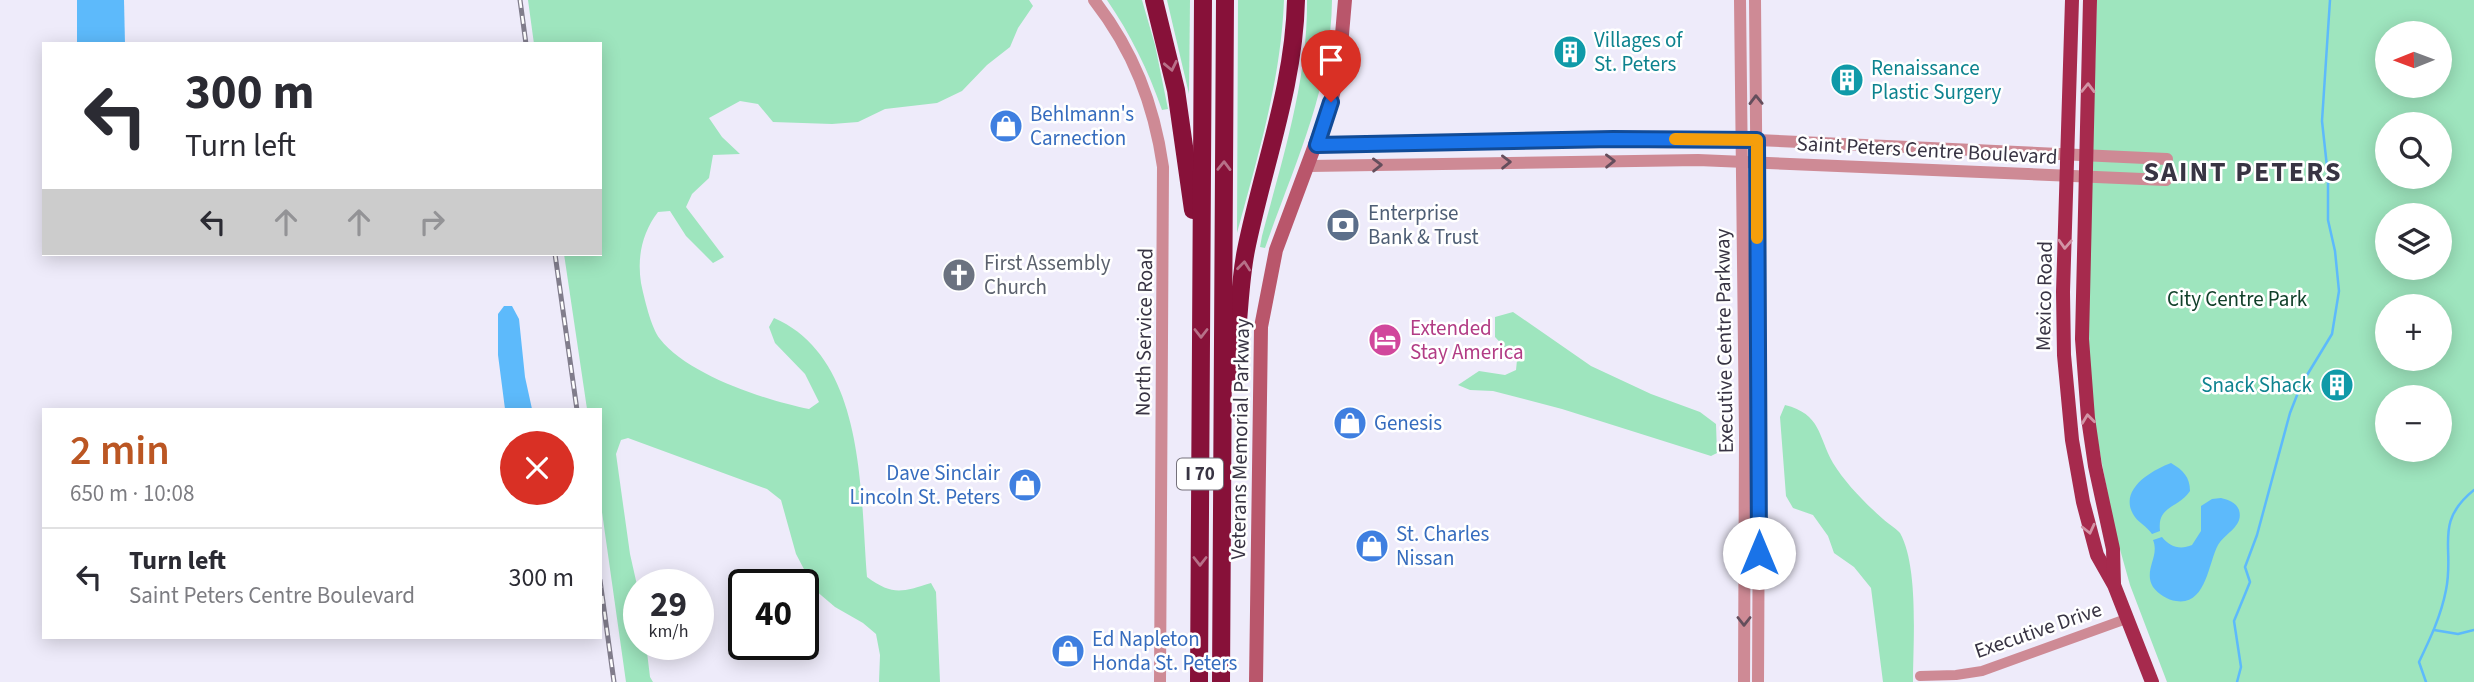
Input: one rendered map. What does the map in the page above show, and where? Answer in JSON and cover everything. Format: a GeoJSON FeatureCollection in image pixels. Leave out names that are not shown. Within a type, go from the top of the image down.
{"type":"FeatureCollection","features":[{"type":"Feature","properties":{"kind":"highway"},"geometry":{"type":"LineString","coordinates":[[1154,0],[1176,90],[1201,265]]}},
{"type":"Feature","properties":{"kind":"highway","name":"I 70"},"geometry":{"type":"LineString","coordinates":[[1199,682],[1202,0]]}},
{"type":"Feature","properties":{"kind":"highway","name":"I 70"},"geometry":{"type":"LineString","coordinates":[[1221,682],[1225,0]]}},
{"type":"Feature","properties":{"kind":"highway"},"geometry":{"type":"LineString","coordinates":[[1224,406],[1235,354],[1245,253],[1286,91],[1296,0]]}},
{"type":"Feature","properties":{"kind":"main road","name":"Veterans Memorial Parkway"},"geometry":{"type":"LineString","coordinates":[[1256,682],[1261,327],[1276,250],[1317,145],[1339,69],[1345,0]]}},
{"type":"Feature","properties":{"kind":"main road","name":"Mexico Road"},"geometry":{"type":"LineString","coordinates":[[2072,0],[2063,292],[2069,417],[2091,537],[2097,555],[2114,585],[2152,682]]}},
{"type":"Feature","properties":{"kind":"main road","name":"Mexico Road"},"geometry":{"type":"LineString","coordinates":[[2090,0],[2082,318],[2084,372],[2095,466],[2113,550],[2114,585]]}},
{"type":"Feature","properties":{"kind":"street","name":"North Service Road"},"geometry":{"type":"LineString","coordinates":[[1094,0],[1114,27],[1145,89],[1154,114],[1163,167],[1160,682]]}},
{"type":"Feature","properties":{"kind":"street","name":"Executive Centre Parkway"},"geometry":{"type":"LineString","coordinates":[[1740,0],[1745,424],[1744,682]]}},
{"type":"Feature","properties":{"kind":"street","name":"Executive Centre Parkway"},"geometry":{"type":"LineString","coordinates":[[1755,0],[1758,682]]}},
{"type":"Feature","properties":{"kind":"street","name":"Saint Peters Centre Boulevard"},"geometry":{"type":"LineString","coordinates":[[1317,145],[1613,139],[1757,140],[2167,159]]}},
{"type":"Feature","properties":{"kind":"street","name":"Saint Peters Centre Boulevard"},"geometry":{"type":"LineString","coordinates":[[1309,166],[1633,160],[1757,161],[2165,180]]}},
{"type":"Feature","properties":{"kind":"street","name":"Executive Drive"},"geometry":{"type":"LineString","coordinates":[[1920,676],[1982,671],[2126,620]]}},
{"type":"Feature","properties":{"kind":"green space"},"geometry":{"type":"Polygon","coordinates":[[[528,0],[1029,0],[1033,6],[1018,28],[1010,47],[987,65],[962,91],[937,103],[885,109],[858,122],[832,124],[773,122],[758,104],[740,101],[709,118],[722,137],[740,154],[713,155],[709,178],[692,194],[686,207],[724,257],[713,263],[686,236],[670,211],[658,212],[645,237],[640,255],[641,283],[654,328],[660,339],[689,364],[728,384],[809,409],[819,402],[805,374],[775,343],[769,327],[774,318],[804,337],[826,364],[842,395],[852,431],[859,469],[867,577],[891,590],[912,589],[931,583],[936,592],[940,682],[879,682],[880,655],[876,634],[819,593],[819,569],[804,569],[796,554],[781,500],[767,489],[628,438],[621,440],[616,454],[633,569],[623,569],[623,660],[648,660],[653,682],[626,682],[602,512],[602,408],[587,408],[564,256],[602,256],[602,42],[534,42],[528,0]]]}},
{"type":"Feature","properties":{"kind":"green space"},"geometry":{"type":"Polygon","coordinates":[[[1107,0],[1142,0],[1155,45],[1168,109],[1162,110],[1138,53],[1107,0]]]}},
{"type":"Feature","properties":{"kind":"green space"},"geometry":{"type":"Polygon","coordinates":[[[1167,0],[1190,0],[1189,94],[1167,0]]]}},
{"type":"Feature","properties":{"kind":"green space"},"geometry":{"type":"Polygon","coordinates":[[[1238,0],[1284,0],[1273,88],[1237,233],[1238,0]]]}},
{"type":"Feature","properties":{"kind":"green space"},"geometry":{"type":"Polygon","coordinates":[[[1307,0],[1332,0],[1325,65],[1309,127],[1265,248],[1260,247],[1262,236],[1298,90],[1307,0]]]}},
{"type":"Feature","properties":{"kind":"green space","name":"City Centre Park"},"geometry":{"type":"Polygon","coordinates":[[[2097,0],[2474,0],[2474,682],[2167,682],[2130,585],[2114,528],[2095,426],[2087,336],[2097,0]]]}},
{"type":"Feature","properties":{"kind":"green space"},"geometry":{"type":"Polygon","coordinates":[[[1513,312],[1591,366],[1651,394],[1700,412],[1716,424],[1717,453],[1711,456],[1562,409],[1493,391],[1470,390],[1458,385],[1479,371],[1505,375],[1516,370],[1517,360],[1495,337],[1495,317],[1513,312]]]}},
{"type":"Feature","properties":{"kind":"green space"},"geometry":{"type":"Polygon","coordinates":[[[1785,405],[1806,414],[1812,420],[1843,478],[1870,507],[1900,533],[1910,565],[1912,585],[1913,682],[1883,682],[1871,588],[1854,567],[1834,553],[1828,536],[1813,515],[1793,508],[1786,496],[1780,417],[1785,405]]]}},
{"type":"Feature","properties":{"kind":"water"},"geometry":{"type":"Polygon","coordinates":[[[77,0],[124,0],[125,42],[77,42],[77,0]]]}},
{"type":"Feature","properties":{"kind":"water"},"geometry":{"type":"Polygon","coordinates":[[[504,306],[512,306],[519,319],[525,377],[532,408],[505,408],[498,355],[498,314],[504,306]]]}},
{"type":"Feature","properties":{"kind":"water"},"geometry":{"type":"Polygon","coordinates":[[[2171,463],[2185,474],[2190,491],[2165,512],[2160,531],[2152,534],[2133,514],[2130,496],[2147,476],[2171,463]]]}},
{"type":"Feature","properties":{"kind":"water"},"geometry":{"type":"Polygon","coordinates":[[[2221,498],[2236,505],[2239,521],[2218,545],[2200,590],[2186,601],[2163,596],[2155,590],[2150,581],[2155,552],[2153,540],[2162,537],[2176,547],[2192,545],[2201,531],[2201,506],[2212,499],[2221,498]]]}},
{"type":"Feature","properties":{"kind":"waterway"},"geometry":{"type":"LineString","coordinates":[[2237,682],[2241,667],[2234,621],[2250,582],[2245,567],[2257,535],[2290,413],[2301,385],[2332,334],[2339,291],[2335,251],[2328,220],[2328,176],[2322,121],[2330,0]]}},
{"type":"Feature","properties":{"kind":"waterway"},"geometry":{"type":"LineString","coordinates":[[2426,682],[2419,662],[2438,618],[2446,590],[2449,525],[2461,502],[2474,490]]}},
{"type":"Feature","properties":{"kind":"waterway"},"geometry":{"type":"LineString","coordinates":[[2434,630],[2458,634],[2474,630]]}},
{"type":"Feature","properties":{"kind":"railway"},"geometry":{"type":"LineString","coordinates":[[520,0],[526,42]]}},
{"type":"Feature","properties":{"kind":"railway"},"geometry":{"type":"LineString","coordinates":[[555,256],[577,408]]}},
{"type":"Feature","properties":{"kind":"railway"},"geometry":{"type":"LineString","coordinates":[[602,595],[614,682]]}},
{"type":"Feature","properties":{"kind":"slow traffic"},"geometry":{"type":"LineString","coordinates":[[1675,139],[1757,140],[1757,238]]}},
{"type":"Feature","properties":{"kind":"place","name":"Villages of St. Peters"},"geometry":{"type":"Point","coordinates":[1570,52]}},
{"type":"Feature","properties":{"kind":"place","name":"Renaissance Plastic Surgery"},"geometry":{"type":"Point","coordinates":[1847,80]}},
{"type":"Feature","properties":{"kind":"place","name":"Behlmann's Carnection"},"geometry":{"type":"Point","coordinates":[1006,126]}},
{"type":"Feature","properties":{"kind":"place","name":"Enterprise Bank & Trust"},"geometry":{"type":"Point","coordinates":[1343,225]}},
{"type":"Feature","properties":{"kind":"place","name":"First Assembly Church"},"geometry":{"type":"Point","coordinates":[959,275]}},
{"type":"Feature","properties":{"kind":"place","name":"Extended Stay America"},"geometry":{"type":"Point","coordinates":[1385,340]}},
{"type":"Feature","properties":{"kind":"place","name":"Snack Shack"},"geometry":{"type":"Point","coordinates":[2337,385]}},
{"type":"Feature","properties":{"kind":"place","name":"Genesis"},"geometry":{"type":"Point","coordinates":[1350,423]}},
{"type":"Feature","properties":{"kind":"place","name":"Dave Sinclair Lincoln St. Peters"},"geometry":{"type":"Point","coordinates":[1025,485]}},
{"type":"Feature","properties":{"kind":"place","name":"St. Charles Nissan"},"geometry":{"type":"Point","coordinates":[1372,546]}},
{"type":"Feature","properties":{"kind":"place","name":"Ed Napleton Honda St. Peters"},"geometry":{"type":"Point","coordinates":[1068,651]}},
{"type":"Feature","properties":{"kind":"district","name":"SAINT PETERS"},"geometry":{"type":"Point","coordinates":[2243,172]}},
{"type":"Feature","properties":{"kind":"route"},"geometry":{"type":"LineString","coordinates":[[1331,102],[1317,145],[1613,139],[1757,140],[1759,553]]}}]}
